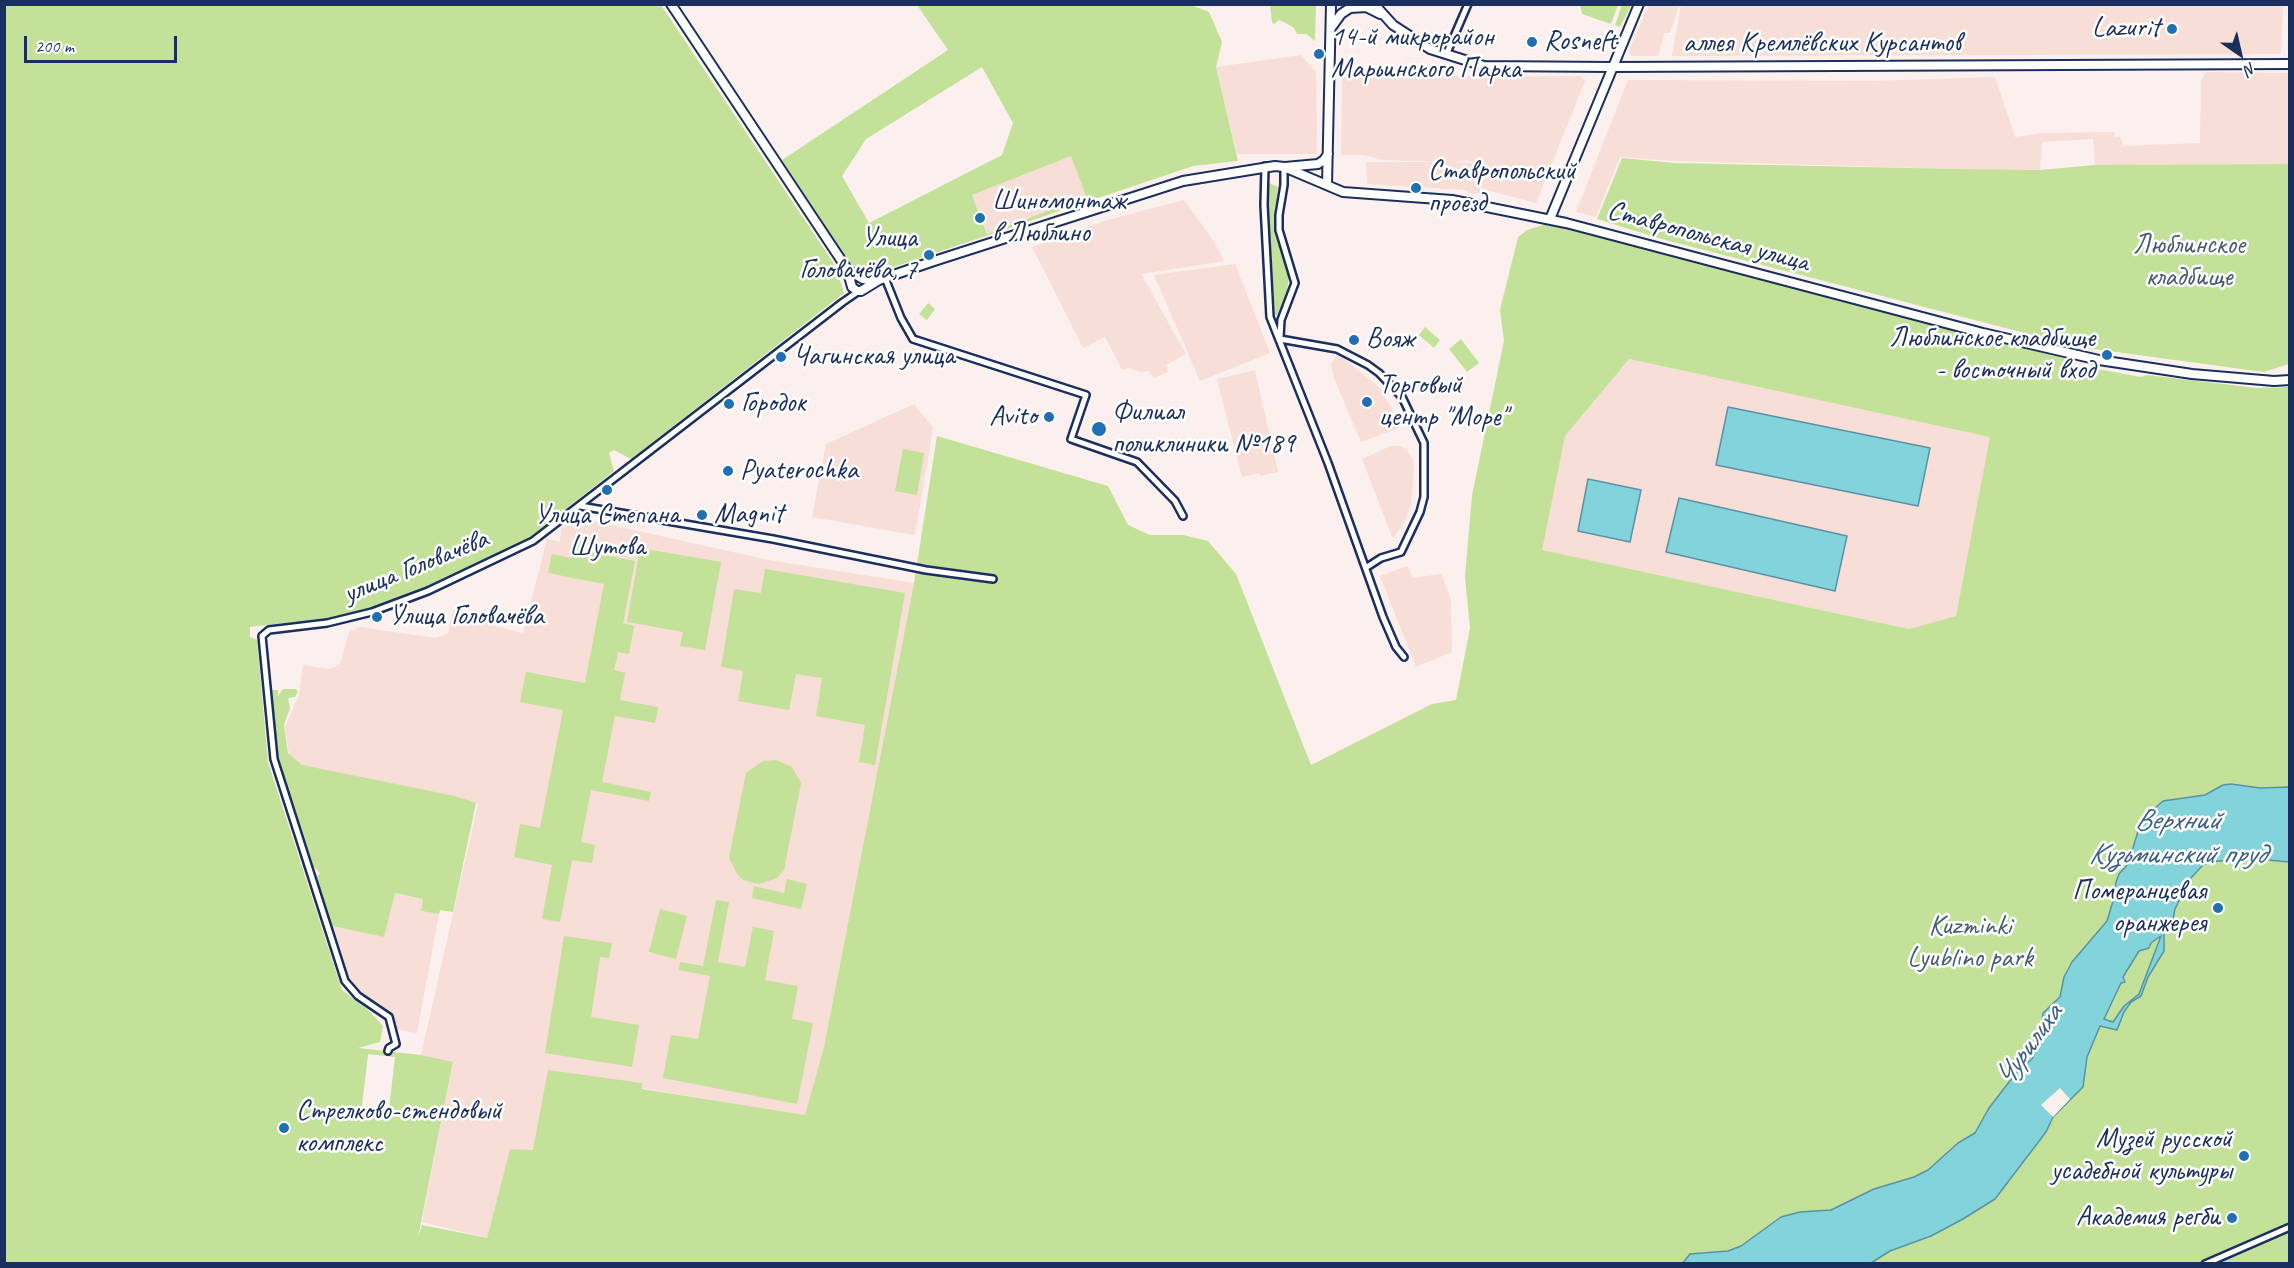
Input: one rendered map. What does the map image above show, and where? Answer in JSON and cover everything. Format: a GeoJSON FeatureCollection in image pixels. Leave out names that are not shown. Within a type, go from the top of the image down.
{"type":"FeatureCollection","features":[{"type":"Feature","properties":{"kind":"street"},"geometry":{"type":"LineString","coordinates":[[671,4],[847,269],[853,289],[862,290],[866,284],[862,278],[847,269]]}},
{"type":"Feature","properties":{"kind":"street"},"geometry":{"type":"LineString","coordinates":[[1327,185],[1331,4]]}},
{"type":"Feature","properties":{"kind":"street","name":"аллея Кремлёвских Курсантов"},"geometry":{"type":"LineString","coordinates":[[1374,4],[1386,18],[1411,38],[1430,49],[1484,66],[2289,64]]}},
{"type":"Feature","properties":{"kind":"street"},"geometry":{"type":"LineString","coordinates":[[1446,55],[1468,4]]}},
{"type":"Feature","properties":{"kind":"street"},"geometry":{"type":"LineString","coordinates":[[1550,219],[1639,4]]}},
{"type":"Feature","properties":{"kind":"street"},"geometry":{"type":"LineString","coordinates":[[1330,29],[1341,14],[1350,8],[1366,7],[1386,18]]}},
{"type":"Feature","properties":{"kind":"street"},"geometry":{"type":"LineString","coordinates":[[1280,339],[1281,321],[1295,283],[1279,230],[1284,167],[1318,164],[1328,153]]}},
{"type":"Feature","properties":{"kind":"street"},"geometry":{"type":"LineString","coordinates":[[1265,166],[1264,205],[1270,317],[1367,567],[1383,617],[1396,646],[1404,657]]}},
{"type":"Feature","properties":{"kind":"street","name":"Ставропольская улица"},"geometry":{"type":"LineString","coordinates":[[862,290],[882,279],[1183,181],[1265,166],[1284,167],[1343,192],[1470,203],[1550,219],[1983,333],[2090,358],[2192,374],[2265,381],[2289,380]]}},
{"type":"Feature","properties":{"kind":"street"},"geometry":{"type":"LineString","coordinates":[[848,298],[855,279],[862,278]]}},
{"type":"Feature","properties":{"kind":"street","name":"Ставропольская улица"},"geometry":{"type":"LineString","coordinates":[[862,278],[882,279]]}},
{"type":"Feature","properties":{"kind":"street"},"geometry":{"type":"LineString","coordinates":[[882,279],[913,339],[1086,395],[1071,439],[1137,462],[1175,501],[1183,516]]}},
{"type":"Feature","properties":{"kind":"street","name":"улица Головачёва"},"geometry":{"type":"LineString","coordinates":[[388,1051],[396,1044],[389,1017],[358,996],[345,981],[274,759],[262,636],[270,630],[327,623],[372,612],[429,591],[533,541],[848,298],[862,290]]}},
{"type":"Feature","properties":{"kind":"street"},"geometry":{"type":"LineString","coordinates":[[1280,339],[1337,349],[1368,365],[1402,397],[1424,443],[1424,497],[1420,512],[1401,552],[1382,558],[1367,567]]}},
{"type":"Feature","properties":{"kind":"street"},"geometry":{"type":"LineString","coordinates":[[580,506],[773,539],[926,570],[993,579]]}},
{"type":"Feature","properties":{"kind":"street"},"geometry":{"type":"LineString","coordinates":[[2205,1263],[2289,1227]]}},
{"type":"Feature","properties":{"kind":"shaded area"},"geometry":{"type":"Polygon","coordinates":[[[1649,5],[1679,5],[1670,33],[1664,33],[1658,56],[1631,56],[1629,50],[1649,5]]]}},
{"type":"Feature","properties":{"kind":"shaded area"},"geometry":{"type":"Polygon","coordinates":[[[1681,5],[2283,5],[2281,54],[1672,56],[1681,5]]]}},
{"type":"Feature","properties":{"kind":"shaded area"},"geometry":{"type":"Polygon","coordinates":[[[1301,55],[1316,72],[1317,154],[1237,154],[1216,67],[1301,55]]]}},
{"type":"Feature","properties":{"kind":"shaded area"},"geometry":{"type":"Polygon","coordinates":[[[1342,72],[1491,77],[1581,76],[1585,81],[1536,203],[1482,189],[1481,172],[1476,163],[1467,160],[1455,162],[1474,163],[1480,174],[1480,194],[1468,193],[1466,190],[1367,184],[1366,162],[1444,162],[1384,160],[1362,155],[1341,155],[1342,72]]]}},
{"type":"Feature","properties":{"kind":"shaded area"},"geometry":{"type":"Polygon","coordinates":[[[2206,72],[2289,73],[2289,164],[2095,165],[2093,139],[2042,142],[2040,170],[1675,161],[1620,157],[1596,217],[1576,212],[1628,80],[1872,81],[1995,77],[2015,137],[2041,133],[2115,132],[2114,137],[2121,137],[2123,146],[2200,143],[2201,81],[2206,72]]]}},
{"type":"Feature","properties":{"kind":"shaded area"},"geometry":{"type":"Polygon","coordinates":[[[1071,156],[1086,195],[988,234],[972,195],[1071,156]]]}},
{"type":"Feature","properties":{"kind":"shaded area"},"geometry":{"type":"Polygon","coordinates":[[[1184,200],[1213,240],[1224,261],[1141,274],[1186,354],[1166,365],[1168,372],[1154,378],[1149,371],[1140,372],[1128,368],[1122,370],[1105,337],[1083,348],[1032,247],[1104,221],[1184,200]]]}},
{"type":"Feature","properties":{"kind":"shaded area"},"geometry":{"type":"Polygon","coordinates":[[[1235,264],[1270,353],[1200,381],[1154,275],[1235,264]]]}},
{"type":"Feature","properties":{"kind":"shaded area"},"geometry":{"type":"Polygon","coordinates":[[[1336,355],[1379,387],[1393,411],[1399,428],[1361,442],[1334,378],[1331,365],[1336,355]]]}},
{"type":"Feature","properties":{"kind":"shaded area"},"geometry":{"type":"Polygon","coordinates":[[[1628,359],[1991,437],[1956,616],[1909,629],[1541,550],[1565,436],[1628,359]]]}},
{"type":"Feature","properties":{"kind":"shaded area"},"geometry":{"type":"Polygon","coordinates":[[[1255,370],[1278,472],[1242,477],[1217,379],[1255,370]]]}},
{"type":"Feature","properties":{"kind":"shaded area"},"geometry":{"type":"Polygon","coordinates":[[[914,404],[933,428],[915,535],[812,517],[826,444],[914,404]]]}},
{"type":"Feature","properties":{"kind":"shaded area"},"geometry":{"type":"Polygon","coordinates":[[[1391,446],[1406,449],[1413,460],[1414,468],[1411,505],[1405,521],[1393,539],[1362,459],[1391,446]]]}},
{"type":"Feature","properties":{"kind":"shaded area"},"geometry":{"type":"Polygon","coordinates":[[[579,518],[769,560],[914,583],[824,1047],[805,1116],[641,1088],[642,1083],[631,1081],[533,1151],[510,1149],[487,1238],[422,1222],[453,1063],[421,1055],[478,804],[297,769],[289,754],[285,727],[299,695],[303,665],[329,669],[340,665],[349,632],[360,627],[436,638],[448,633],[453,609],[498,618],[497,627],[523,633],[547,539],[560,542],[561,528],[579,518]]]}},
{"type":"Feature","properties":{"kind":"shaded area"},"geometry":{"type":"Polygon","coordinates":[[[1407,566],[1413,578],[1441,574],[1451,599],[1452,652],[1416,667],[1380,576],[1407,566]]]}},
{"type":"Feature","properties":{"kind":"shaded area"},"geometry":{"type":"Polygon","coordinates":[[[394,893],[423,899],[421,911],[439,914],[417,1033],[395,1029],[394,1020],[388,1012],[363,997],[347,981],[332,926],[384,937],[394,893]]]}},
{"type":"Feature","properties":{"kind":"green space"},"geometry":{"type":"Polygon","coordinates":[[[1188,4],[1209,12],[1222,42],[1216,67],[1238,161],[1193,166],[873,274],[849,263],[782,160],[948,50],[917,5],[1188,4]],[[982,67],[866,139],[842,176],[869,223],[1002,155],[1013,123],[982,67]],[[1071,156],[972,195],[987,234],[1086,196],[1071,156]]]}},
{"type":"Feature","properties":{"kind":"green space"},"geometry":{"type":"Polygon","coordinates":[[[1580,4],[1618,5],[1611,24],[1582,14],[1580,4]]]}},
{"type":"Feature","properties":{"kind":"green space","name":"Kuzminki Lyublino park"},"geometry":{"type":"Polygon","coordinates":[[[5,5],[661,5],[836,267],[844,293],[631,459],[614,450],[609,453],[614,471],[530,537],[425,587],[371,608],[326,618],[250,627],[250,637],[257,640],[268,762],[342,990],[368,1010],[383,1026],[380,1042],[358,1048],[421,1055],[453,1062],[418,1237],[422,1225],[487,1238],[510,1149],[533,1150],[548,1070],[642,1083],[642,1089],[805,1115],[824,1047],[914,583],[937,436],[1108,486],[1128,525],[1150,535],[1183,535],[1208,541],[1236,574],[1311,765],[1432,704],[1456,700],[1470,628],[1465,577],[1472,495],[1504,341],[1500,310],[1518,237],[1527,230],[1550,223],[2066,359],[2070,364],[2141,377],[2147,375],[2257,388],[2289,387],[2289,1263],[5,1264],[5,5]],[[1629,359],[1565,436],[1542,550],[1909,629],[1956,616],[1990,437],[1629,359]],[[368,1054],[362,1106],[389,1109],[395,1057],[368,1054]]]}},
{"type":"Feature","properties":{"kind":"green space"},"geometry":{"type":"Polygon","coordinates":[[[1270,5],[1316,5],[1315,41],[1306,34],[1297,34],[1294,28],[1282,21],[1279,20],[1274,24],[1270,5]]]}},
{"type":"Feature","properties":{"kind":"green space"},"geometry":{"type":"Polygon","coordinates":[[[1622,5],[1631,5],[1620,27],[1615,25],[1622,5]]]}},
{"type":"Feature","properties":{"kind":"green space","name":"Люблинское кладбище"},"geometry":{"type":"Polygon","coordinates":[[[1622,158],[1675,163],[2040,170],[2095,165],[2289,164],[2289,364],[2264,372],[2079,347],[1658,238],[1597,219],[1622,158]]]}},
{"type":"Feature","properties":{"kind":"green space"},"geometry":{"type":"Polygon","coordinates":[[[1267,182],[1278,187],[1274,215],[1275,235],[1289,277],[1287,291],[1277,315],[1275,315],[1267,182]]]}},
{"type":"Feature","properties":{"kind":"green space"},"geometry":{"type":"Polygon","coordinates":[[[928,303],[935,309],[927,320],[919,314],[928,303]]]}},
{"type":"Feature","properties":{"kind":"green space"},"geometry":{"type":"Polygon","coordinates":[[[1425,327],[1440,340],[1434,348],[1419,335],[1425,327]]]}},
{"type":"Feature","properties":{"kind":"green space"},"geometry":{"type":"Polygon","coordinates":[[[1461,339],[1479,363],[1467,372],[1449,349],[1461,339]]]}},
{"type":"Feature","properties":{"kind":"green space"},"geometry":{"type":"Polygon","coordinates":[[[903,449],[924,453],[917,495],[895,491],[903,449]]]}},
{"type":"Feature","properties":{"kind":"green space"},"geometry":{"type":"Polygon","coordinates":[[[575,535],[585,537],[583,551],[635,561],[623,623],[634,626],[629,654],[618,652],[614,670],[625,673],[620,700],[658,707],[655,723],[615,716],[602,782],[651,792],[649,801],[591,790],[581,842],[595,845],[592,863],[572,860],[560,922],[542,919],[552,865],[514,857],[520,824],[540,828],[563,710],[520,702],[526,672],[585,683],[604,584],[548,573],[552,554],[571,558],[575,535]]]}},
{"type":"Feature","properties":{"kind":"green space"},"geometry":{"type":"Polygon","coordinates":[[[640,548],[721,562],[705,650],[680,646],[683,632],[627,622],[640,548]]]}},
{"type":"Feature","properties":{"kind":"green space"},"geometry":{"type":"Polygon","coordinates":[[[765,569],[905,593],[875,765],[859,762],[865,725],[816,716],[822,678],[796,674],[789,710],[738,701],[743,671],[721,667],[734,589],[761,593],[765,569]]]}},
{"type":"Feature","properties":{"kind":"green space"},"geometry":{"type":"Polygon","coordinates":[[[283,689],[296,689],[298,692],[295,697],[288,698],[290,708],[284,725],[288,753],[302,765],[455,796],[476,803],[453,912],[440,910],[439,914],[421,911],[423,899],[395,893],[384,937],[332,926],[328,920],[317,877],[320,873],[314,867],[276,758],[270,690],[278,690],[278,696],[283,689]]]}},
{"type":"Feature","properties":{"kind":"green space"},"geometry":{"type":"Polygon","coordinates":[[[776,760],[792,767],[801,783],[784,870],[777,878],[759,884],[743,880],[737,874],[729,858],[746,773],[763,761],[776,760]]]}},
{"type":"Feature","properties":{"kind":"green space"},"geometry":{"type":"Polygon","coordinates":[[[787,879],[807,884],[801,909],[752,898],[754,886],[784,893],[787,879]]]}},
{"type":"Feature","properties":{"kind":"green space"},"geometry":{"type":"Polygon","coordinates":[[[716,900],[729,902],[718,962],[745,967],[753,927],[774,931],[765,980],[798,986],[792,1019],[813,1023],[797,1104],[663,1078],[671,1035],[698,1039],[710,976],[679,970],[680,962],[703,966],[716,900]]]}},
{"type":"Feature","properties":{"kind":"green space"},"geometry":{"type":"Polygon","coordinates":[[[660,909],[687,916],[676,959],[649,952],[660,909]]]}},
{"type":"Feature","properties":{"kind":"green space"},"geometry":{"type":"Polygon","coordinates":[[[564,936],[612,943],[609,958],[600,957],[591,1017],[639,1025],[632,1067],[545,1053],[564,936]]]}},
{"type":"Feature","properties":{"kind":"water"},"geometry":{"type":"Polygon","coordinates":[[[1728,407],[1930,448],[1918,506],[1716,465],[1728,407]]]}},
{"type":"Feature","properties":{"kind":"water"},"geometry":{"type":"Polygon","coordinates":[[[1588,479],[1641,490],[1630,542],[1578,531],[1588,479]]]}},
{"type":"Feature","properties":{"kind":"water"},"geometry":{"type":"Polygon","coordinates":[[[1679,498],[1847,536],[1835,591],[1666,552],[1679,498]]]}},
{"type":"Feature","properties":{"kind":"water","name":"Верхний Кузьминский пруд"},"geometry":{"type":"Polygon","coordinates":[[[2223,785],[2260,788],[2289,787],[2289,862],[2247,858],[2211,862],[2203,865],[2190,879],[2175,909],[2173,919],[2164,932],[2164,951],[2148,977],[2141,996],[2131,1002],[2117,1030],[2100,1026],[2087,1057],[2083,1087],[2053,1117],[2046,1132],[1995,1199],[1931,1236],[1890,1251],[1871,1263],[1682,1264],[1690,1254],[1728,1251],[1741,1246],[1781,1217],[1800,1212],[1831,1210],[1874,1189],[1914,1177],[1928,1170],[1958,1143],[1975,1133],[1989,1108],[2016,1073],[2032,1059],[2039,1044],[2043,1013],[2060,997],[2064,977],[2072,962],[2107,921],[2116,882],[2119,874],[2128,864],[2139,828],[2145,817],[2163,801],[2205,795],[2223,785]],[[2161,936],[2151,943],[2149,948],[2139,951],[2123,977],[2125,982],[2121,983],[2104,1019],[2113,1022],[2124,1006],[2139,994],[2161,936]]]}},
{"type":"Feature","properties":{"kind":"pier"},"geometry":{"type":"Polygon","coordinates":[[[2060,1088],[2070,1099],[2053,1117],[2041,1105],[2060,1088]]]}},
{"type":"Feature","properties":{"kind":"place","name":"Lazurit"},"geometry":{"type":"Point","coordinates":[2172,29]}},
{"type":"Feature","properties":{"kind":"place","name":"Rosneft"},"geometry":{"type":"Point","coordinates":[1532,42]}},
{"type":"Feature","properties":{"kind":"place","name":"14-й микрорайон Марьинского Парка"},"geometry":{"type":"Point","coordinates":[1319,54]}},
{"type":"Feature","properties":{"kind":"place","name":"Ставропольский проезд"},"geometry":{"type":"Point","coordinates":[1416,188]}},
{"type":"Feature","properties":{"kind":"place","name":"Шиномонтаж в Люблино"},"geometry":{"type":"Point","coordinates":[980,218]}},
{"type":"Feature","properties":{"kind":"place","name":"Улица Головачёва, 7"},"geometry":{"type":"Point","coordinates":[929,255]}},
{"type":"Feature","properties":{"kind":"place","name":"Вояж"},"geometry":{"type":"Point","coordinates":[1354,340]}},
{"type":"Feature","properties":{"kind":"place","name":"Люблинское кладбище - восточный вход"},"geometry":{"type":"Point","coordinates":[2107,355]}},
{"type":"Feature","properties":{"kind":"place","name":"Чагинская улица"},"geometry":{"type":"Point","coordinates":[781,357]}},
{"type":"Feature","properties":{"kind":"place","name":"Торговый центр \"Море\""},"geometry":{"type":"Point","coordinates":[1367,402]}},
{"type":"Feature","properties":{"kind":"place","name":"Городок"},"geometry":{"type":"Point","coordinates":[729,404]}},
{"type":"Feature","properties":{"kind":"place","name":"Avito"},"geometry":{"type":"Point","coordinates":[1049,417]}},
{"type":"Feature","properties":{"kind":"place","name":"Филиал поликлиники №189"},"geometry":{"type":"Point","coordinates":[1099,429]}},
{"type":"Feature","properties":{"kind":"place","name":"Pyaterochka"},"geometry":{"type":"Point","coordinates":[728,471]}},
{"type":"Feature","properties":{"kind":"place","name":"Улица Степана Шутова"},"geometry":{"type":"Point","coordinates":[607,490]}},
{"type":"Feature","properties":{"kind":"place","name":"Magnit"},"geometry":{"type":"Point","coordinates":[702,515]}},
{"type":"Feature","properties":{"kind":"place","name":"Улица Головачёва"},"geometry":{"type":"Point","coordinates":[377,617]}},
{"type":"Feature","properties":{"kind":"place","name":"Померанцевая оранжерея"},"geometry":{"type":"Point","coordinates":[2218,908]}},
{"type":"Feature","properties":{"kind":"place","name":"Стрелково-стендовый комплекс"},"geometry":{"type":"Point","coordinates":[284,1128]}},
{"type":"Feature","properties":{"kind":"place","name":"Музей русской усадебной культуры"},"geometry":{"type":"Point","coordinates":[2244,1156]}},
{"type":"Feature","properties":{"kind":"place","name":"Академия регби"},"geometry":{"type":"Point","coordinates":[2232,1218]}},
{"type":"Feature","properties":{"kind":"water label","name":"Чурилиха"},"geometry":{"type":"Point","coordinates":[2029,1046]}}]}
